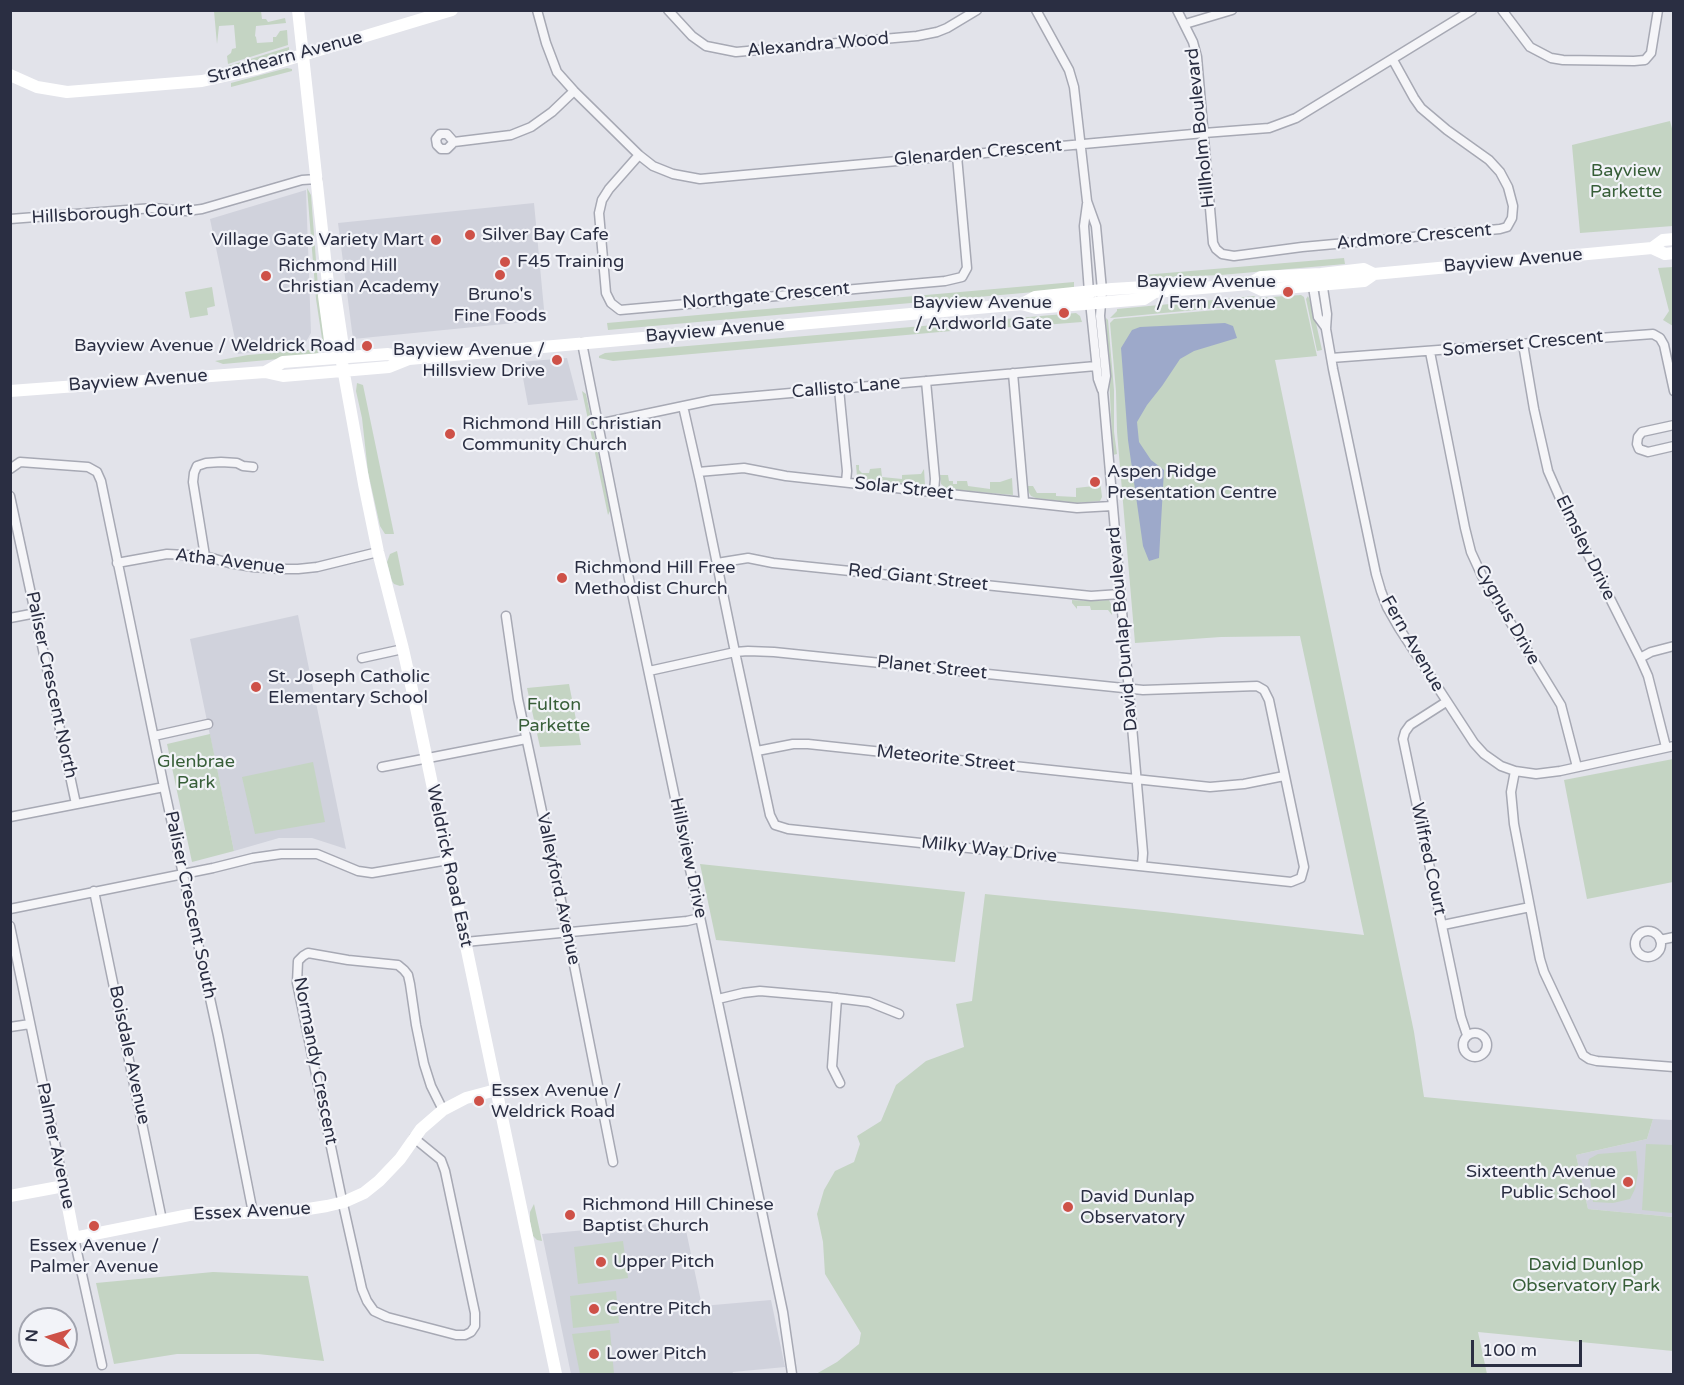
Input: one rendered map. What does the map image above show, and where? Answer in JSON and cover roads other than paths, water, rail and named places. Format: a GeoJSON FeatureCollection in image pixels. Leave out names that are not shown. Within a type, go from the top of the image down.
{"type":"FeatureCollection","features":[{"type":"Feature","properties":{"kind":"street","name":"Weldrick Road East"},"geometry":{"type":"LineString","coordinates":[[298,10],[317,179],[327,283],[324,296],[331,348],[341,357],[378,552],[403,648],[556,1374]]}},
{"type":"Feature","properties":{"kind":"street","name":"Strathearn Avenue"},"geometry":{"type":"LineString","coordinates":[[10,75],[37,87],[56,92],[202,81],[256,69],[452,10]]}},
{"type":"Feature","properties":{"kind":"street","name":"Glenarden Crescent"},"geometry":{"type":"LineString","coordinates":[[537,10],[557,72],[574,91],[652,166],[681,177],[700,178],[1269,129],[1296,118],[1472,10]]}},
{"type":"Feature","properties":{"kind":"street","name":"Alexandra Wood"},"geometry":{"type":"LineString","coordinates":[[668,10],[692,36],[706,46],[736,52],[917,36],[947,28],[977,10]]}},
{"type":"Feature","properties":{"kind":"street"},"geometry":{"type":"LineString","coordinates":[[1036,10],[1069,70],[1077,102],[1087,201],[1084,226],[1096,297]]}},
{"type":"Feature","properties":{"kind":"street","name":"Hillholm Boulevard"},"geometry":{"type":"LineString","coordinates":[[1177,10],[1193,42],[1197,57],[1213,243],[1216,249]]}},
{"type":"Feature","properties":{"kind":"street"},"geometry":{"type":"LineString","coordinates":[[1185,24],[1232,10]]}},
{"type":"Feature","properties":{"kind":"street"},"geometry":{"type":"LineString","coordinates":[[1502,10],[1530,47],[1551,58],[1634,61],[1645,60],[1651,53],[1658,10]]}},
{"type":"Feature","properties":{"kind":"street","name":"Ardmore Crescent"},"geometry":{"type":"LineString","coordinates":[[1216,249],[1222,254],[1234,256],[1507,227],[1512,218],[1513,206],[1508,186],[1500,172],[1489,160],[1421,108],[1413,98],[1393,60]]}},
{"type":"Feature","properties":{"kind":"street"},"geometry":{"type":"LineString","coordinates":[[454,142],[501,137],[531,127],[552,112],[574,91]]}},
{"type":"Feature","properties":{"kind":"street","name":"Northgate Crescent"},"geometry":{"type":"LineString","coordinates":[[639,155],[609,189],[602,200],[599,213],[606,293],[611,303],[620,310],[945,281],[962,277],[968,268],[957,156]]}},
{"type":"Feature","properties":{"kind":"street","name":"Hillsborough Court"},"geometry":{"type":"LineString","coordinates":[[10,219],[153,208],[186,211],[202,209],[302,180],[317,179]]}},
{"type":"Feature","properties":{"kind":"street"},"geometry":{"type":"LineString","coordinates":[[1087,201],[1096,226],[1096,297]]}},
{"type":"Feature","properties":{"kind":"street","name":"Bayview Avenue"},"geometry":{"type":"LineString","coordinates":[[1652,248],[1663,240],[1674,239]]}},
{"type":"Feature","properties":{"kind":"street","name":"Bayview Avenue"},"geometry":{"type":"LineString","coordinates":[[10,391],[265,372],[283,376],[389,367],[409,359],[1022,304],[1035,297],[1096,297],[1145,286],[1155,292],[1249,284],[1261,277],[1317,280],[1364,269],[1374,274],[1652,248],[1665,254],[1674,253]]}},
{"type":"Feature","properties":{"kind":"street","name":"Fern Avenue"},"geometry":{"type":"LineString","coordinates":[[1317,280],[1318,317],[1326,329],[1373,563],[1381,591],[1387,608],[1399,628],[1474,743],[1484,754],[1501,766],[1536,774],[1670,747]]}},
{"type":"Feature","properties":{"kind":"street","name":"David Dunlap Boulevard"},"geometry":{"type":"LineString","coordinates":[[1096,297],[1096,366],[1103,392]]}},
{"type":"Feature","properties":{"kind":"street","name":"David Dunlap Boulevard"},"geometry":{"type":"LineString","coordinates":[[1096,297],[1106,376],[1103,392],[1143,853],[1142,866]]}},
{"type":"Feature","properties":{"kind":"street","name":"Somerset Crescent"},"geometry":{"type":"LineString","coordinates":[[1331,358],[1653,334],[1660,338],[1664,345],[1674,390]]}},
{"type":"Feature","properties":{"kind":"street","name":"Hillsview Drive"},"geometry":{"type":"LineString","coordinates":[[582,343],[783,1312],[792,1374]]}},
{"type":"Feature","properties":{"kind":"street","name":"Elmsley Drive"},"geometry":{"type":"LineString","coordinates":[[1523,344],[1548,471],[1648,676],[1670,747]]}},
{"type":"Feature","properties":{"kind":"street","name":"Cygnus Drive"},"geometry":{"type":"LineString","coordinates":[[1430,352],[1471,552],[1482,576],[1561,705],[1577,767]]}},
{"type":"Feature","properties":{"kind":"street","name":"Bayview Avenue"},"geometry":{"type":"LineString","coordinates":[[265,372],[283,362],[388,354],[409,359]]}},
{"type":"Feature","properties":{"kind":"street","name":"Callisto Lane"},"geometry":{"type":"LineString","coordinates":[[598,424],[712,400],[1096,366]]}},
{"type":"Feature","properties":{"kind":"street"},"geometry":{"type":"LineString","coordinates":[[1013,373],[1024,501]]}},
{"type":"Feature","properties":{"kind":"street"},"geometry":{"type":"LineString","coordinates":[[926,381],[935,479],[934,492]]}},
{"type":"Feature","properties":{"kind":"street"},"geometry":{"type":"LineString","coordinates":[[839,389],[847,471],[846,482]]}},
{"type":"Feature","properties":{"kind":"street","name":"Milky Way Drive"},"geometry":{"type":"LineString","coordinates":[[683,406],[770,815],[775,825],[781,828],[1291,882],[1301,878],[1304,867],[1269,700],[1264,690],[1257,686],[1143,690],[1128,688]]}},
{"type":"Feature","properties":{"kind":"street"},"geometry":{"type":"LineString","coordinates":[[1674,425],[1642,432],[1637,444],[1639,449],[1648,452],[1674,447]]}},
{"type":"Feature","properties":{"kind":"street","name":"Paliser Crescent South"},"geometry":{"type":"LineString","coordinates":[[11,468],[20,462],[88,467],[97,472],[101,481],[218,1035],[253,1213]]}},
{"type":"Feature","properties":{"kind":"street"},"geometry":{"type":"LineString","coordinates":[[205,556],[193,482],[197,466],[221,462],[253,467]]}},
{"type":"Feature","properties":{"kind":"street","name":"Solar Street"},"geometry":{"type":"LineString","coordinates":[[698,472],[744,468],[786,476],[1077,508],[1112,506]]}},
{"type":"Feature","properties":{"kind":"street","name":"Paliser Crescent North"},"geometry":{"type":"LineString","coordinates":[[10,496],[76,804]]}},
{"type":"Feature","properties":{"kind":"street","name":"Atha Avenue"},"geometry":{"type":"LineString","coordinates":[[117,563],[168,554],[205,556],[229,563],[281,570],[317,567],[378,552]]}},
{"type":"Feature","properties":{"kind":"street","name":"Red Giant Street"},"geometry":{"type":"LineString","coordinates":[[717,563],[748,558],[1091,597],[1120,594]]}},
{"type":"Feature","properties":{"kind":"street"},"geometry":{"type":"LineString","coordinates":[[10,618],[36,613]]}},
{"type":"Feature","properties":{"kind":"street","name":"Valleyford Avenue"},"geometry":{"type":"LineString","coordinates":[[506,616],[518,699],[613,1162]]}},
{"type":"Feature","properties":{"kind":"street"},"geometry":{"type":"LineString","coordinates":[[1640,658],[1651,652],[1674,646]]}},
{"type":"Feature","properties":{"kind":"street"},"geometry":{"type":"LineString","coordinates":[[362,658],[403,648]]}},
{"type":"Feature","properties":{"kind":"street","name":"Planet Street"},"geometry":{"type":"LineString","coordinates":[[649,671],[748,651],[1128,688]]}},
{"type":"Feature","properties":{"kind":"street","name":"Wilfred Court"},"geometry":{"type":"LineString","coordinates":[[1446,702],[1410,725],[1403,739],[1461,1017],[1467,1035]]}},
{"type":"Feature","properties":{"kind":"street"},"geometry":{"type":"LineString","coordinates":[[154,736],[208,724]]}},
{"type":"Feature","properties":{"kind":"street"},"geometry":{"type":"LineString","coordinates":[[382,767],[526,739]]}},
{"type":"Feature","properties":{"kind":"street","name":"Meteorite Street"},"geometry":{"type":"LineString","coordinates":[[756,751],[793,744],[808,744],[1210,787],[1244,784],[1284,776]]}},
{"type":"Feature","properties":{"kind":"street"},"geometry":{"type":"LineString","coordinates":[[1515,771],[1511,792],[1514,824],[1540,959],[1583,1055],[1588,1059],[1674,1067]]}},
{"type":"Feature","properties":{"kind":"street"},"geometry":{"type":"LineString","coordinates":[[10,818],[164,787]]}},
{"type":"Feature","properties":{"kind":"street"},"geometry":{"type":"LineString","coordinates":[[10,909],[281,854],[317,854],[358,871],[372,873],[448,860]]}},
{"type":"Feature","properties":{"kind":"street","name":"Boisdale Avenue"},"geometry":{"type":"LineString","coordinates":[[94,891],[162,1220]]}},
{"type":"Feature","properties":{"kind":"street"},"geometry":{"type":"LineString","coordinates":[[1443,925],[1530,907]]}},
{"type":"Feature","properties":{"kind":"street"},"geometry":{"type":"LineString","coordinates":[[465,942],[700,918]]}},
{"type":"Feature","properties":{"kind":"street","name":"Palmer Avenue"},"geometry":{"type":"LineString","coordinates":[[10,926],[102,1365]]}},
{"type":"Feature","properties":{"kind":"street"},"geometry":{"type":"LineString","coordinates":[[1660,940],[1674,937]]}},
{"type":"Feature","properties":{"kind":"street","name":"Normandy Crescent"},"geometry":{"type":"LineString","coordinates":[[344,1202],[297,983],[298,961],[303,956],[308,953],[398,965],[404,970],[410,984],[424,1064],[431,1086],[443,1110]]}},
{"type":"Feature","properties":{"kind":"street"},"geometry":{"type":"LineString","coordinates":[[718,999],[754,991],[869,1002],[899,1014]]}},
{"type":"Feature","properties":{"kind":"street"},"geometry":{"type":"LineString","coordinates":[[837,998],[832,1067],[840,1083]]}},
{"type":"Feature","properties":{"kind":"street"},"geometry":{"type":"LineString","coordinates":[[10,1028],[30,1024]]}},
{"type":"Feature","properties":{"kind":"street","name":"Essex Avenue"},"geometry":{"type":"LineString","coordinates":[[74,1238],[209,1213],[296,1212],[344,1202],[364,1193],[379,1181],[400,1159],[421,1129],[443,1110],[466,1098],[496,1090]]}},
{"type":"Feature","properties":{"kind":"street"},"geometry":{"type":"LineString","coordinates":[[344,1202],[362,1289],[367,1301],[375,1311],[387,1317],[456,1335],[471,1332],[475,1326],[475,1313],[445,1171],[441,1160],[414,1138]]}},
{"type":"Feature","properties":{"kind":"street"},"geometry":{"type":"LineString","coordinates":[[10,1196],[64,1186]]}},
{"type":"Feature","properties":{"kind":"water"},"geometry":{"type":"Polygon","coordinates":[[[1225,323],[1233,326],[1237,338],[1194,351],[1180,359],[1137,422],[1139,442],[1151,460],[1164,470],[1159,558],[1149,561],[1143,546],[1128,440],[1121,348],[1132,330],[1140,327],[1225,323]]]}},
{"type":"Feature","properties":{"kind":"place","name":"Silver Bay Cafe"},"geometry":{"type":"Point","coordinates":[470,235]}},
{"type":"Feature","properties":{"kind":"place","name":"Village Gate Variety Mart"},"geometry":{"type":"Point","coordinates":[436,240]}},
{"type":"Feature","properties":{"kind":"place","name":"F45 Training"},"geometry":{"type":"Point","coordinates":[505,262]}},
{"type":"Feature","properties":{"kind":"place","name":"Bruno's Fine Foods"},"geometry":{"type":"Point","coordinates":[500,275]}},
{"type":"Feature","properties":{"kind":"place","name":"Richmond Hill Christian Academy"},"geometry":{"type":"Point","coordinates":[266,276]}},
{"type":"Feature","properties":{"kind":"place","name":"Bayview Avenue / Fern Avenue"},"geometry":{"type":"Point","coordinates":[1288,292]}},
{"type":"Feature","properties":{"kind":"place","name":"Bayview Avenue / Ardworld Gate"},"geometry":{"type":"Point","coordinates":[1064,313]}},
{"type":"Feature","properties":{"kind":"place","name":"Bayview Avenue / Weldrick Road"},"geometry":{"type":"Point","coordinates":[367,346]}},
{"type":"Feature","properties":{"kind":"place","name":"Bayview Avenue / Hillsview Drive"},"geometry":{"type":"Point","coordinates":[557,360]}},
{"type":"Feature","properties":{"kind":"place","name":"Richmond Hill Christian Community Church"},"geometry":{"type":"Point","coordinates":[450,434]}},
{"type":"Feature","properties":{"kind":"place","name":"Aspen Ridge Presentation Centre"},"geometry":{"type":"Point","coordinates":[1095,482]}},
{"type":"Feature","properties":{"kind":"place","name":"Richmond Hill Free Methodist Church"},"geometry":{"type":"Point","coordinates":[562,578]}},
{"type":"Feature","properties":{"kind":"place","name":"St. Joseph Catholic Elementary School"},"geometry":{"type":"Point","coordinates":[256,687]}},
{"type":"Feature","properties":{"kind":"place","name":"Essex Avenue / Weldrick Road"},"geometry":{"type":"Point","coordinates":[479,1101]}},
{"type":"Feature","properties":{"kind":"place","name":"Sixteenth Avenue Public School"},"geometry":{"type":"Point","coordinates":[1628,1182]}},
{"type":"Feature","properties":{"kind":"place","name":"David Dunlap Observatory"},"geometry":{"type":"Point","coordinates":[1068,1207]}},
{"type":"Feature","properties":{"kind":"place","name":"Richmond Hill Chinese Baptist Church"},"geometry":{"type":"Point","coordinates":[570,1215]}},
{"type":"Feature","properties":{"kind":"place","name":"Essex Avenue / Palmer Avenue"},"geometry":{"type":"Point","coordinates":[94,1226]}},
{"type":"Feature","properties":{"kind":"place","name":"Upper Pitch"},"geometry":{"type":"Point","coordinates":[601,1262]}},
{"type":"Feature","properties":{"kind":"place","name":"Centre Pitch"},"geometry":{"type":"Point","coordinates":[594,1309]}},
{"type":"Feature","properties":{"kind":"place","name":"Lower Pitch"},"geometry":{"type":"Point","coordinates":[594,1354]}},
{"type":"Feature","properties":{"kind":"park label","name":"Bayview Parkette"},"geometry":{"type":"Point","coordinates":[1626,181]}},
{"type":"Feature","properties":{"kind":"park label","name":"Fulton Parkette"},"geometry":{"type":"Point","coordinates":[554,715]}},
{"type":"Feature","properties":{"kind":"park label","name":"Glenbrae Park"},"geometry":{"type":"Point","coordinates":[196,772]}},
{"type":"Feature","properties":{"kind":"park label","name":"David Dunlop Observatory Park"},"geometry":{"type":"Point","coordinates":[1586,1275]}}]}
